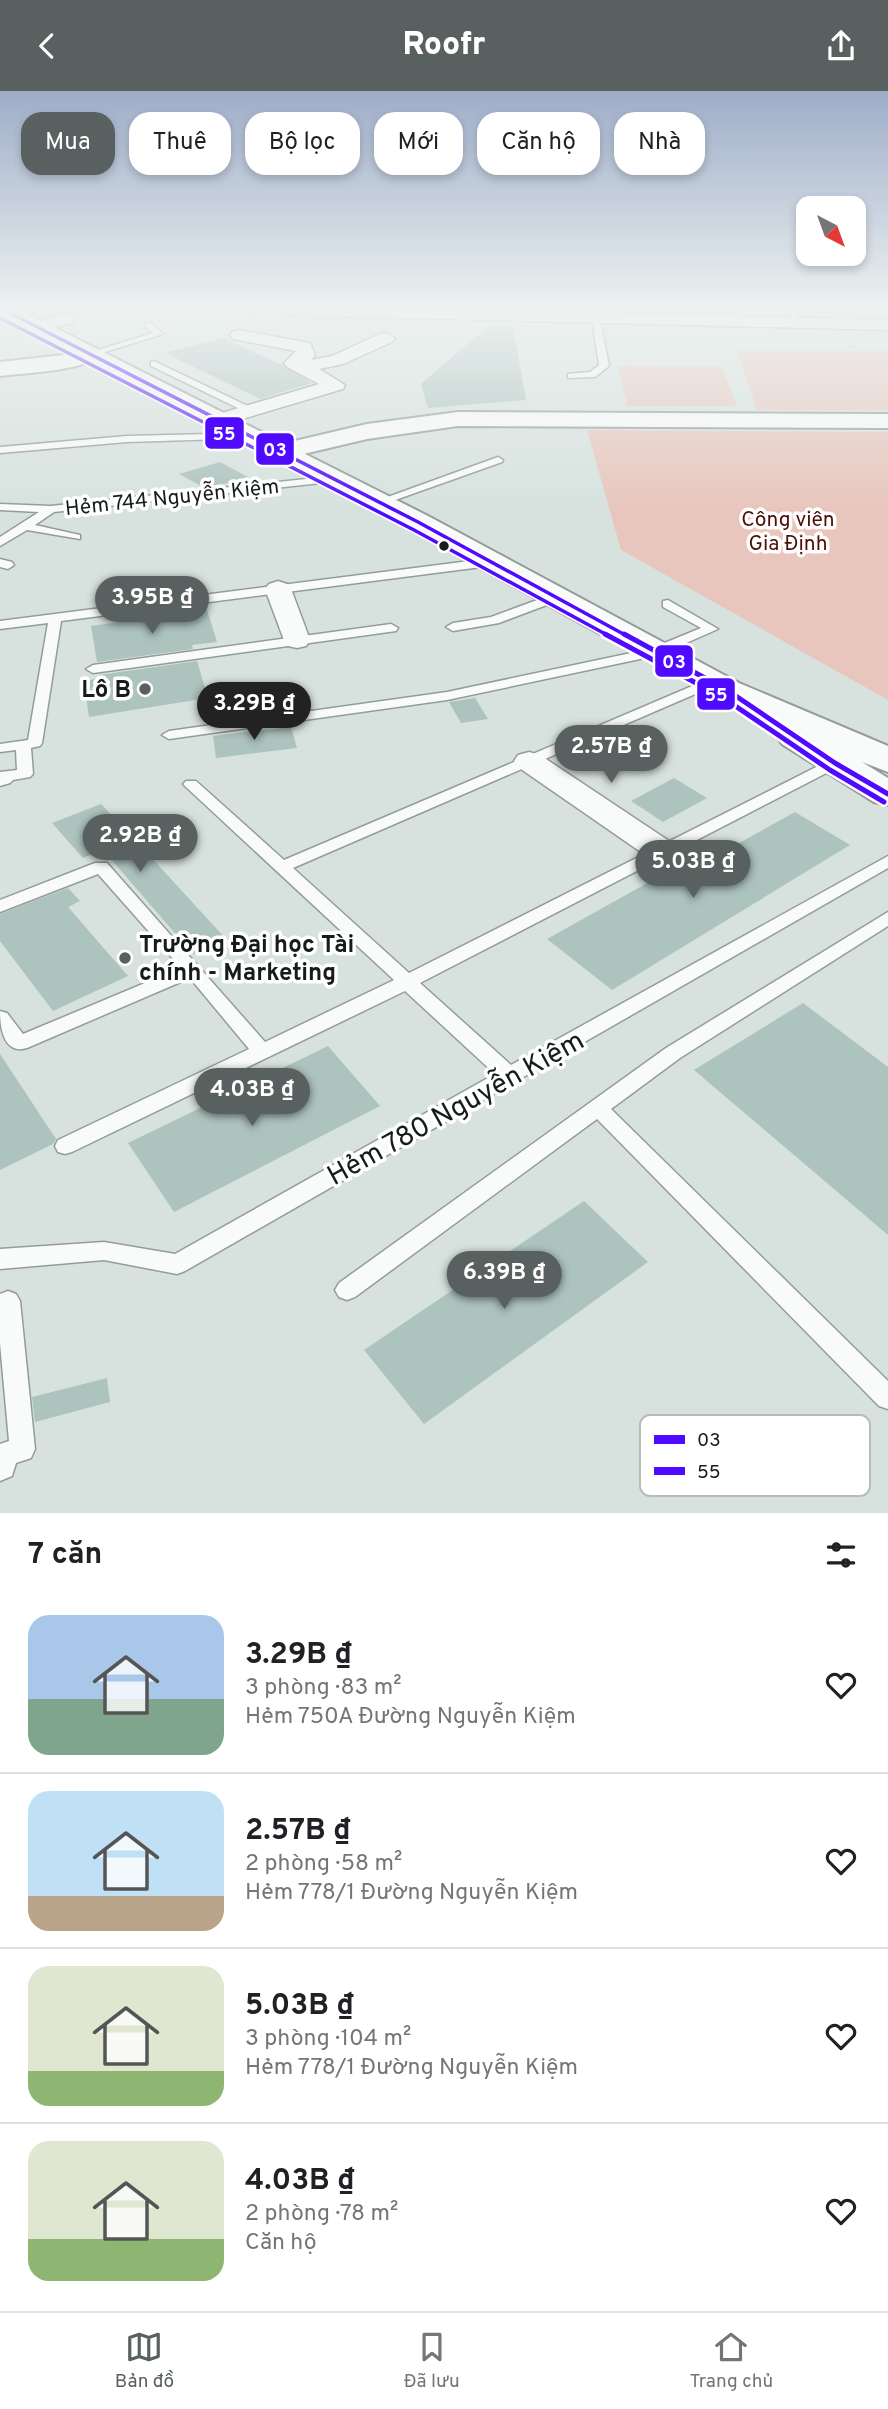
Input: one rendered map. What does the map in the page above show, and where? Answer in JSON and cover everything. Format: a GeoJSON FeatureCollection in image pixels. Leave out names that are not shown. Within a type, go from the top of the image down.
{"type":"FeatureCollection","features":[{"type":"Feature","properties":{"kind":"main road"},"geometry":{"type":"LineString","coordinates":[[133,376],[380,502],[719,686],[840,757],[888,794]]}},
{"type":"Feature","properties":{"kind":"main road"},"geometry":{"type":"LineString","coordinates":[[278,452],[375,428],[437,421],[503,419],[888,422]]}},
{"type":"Feature","properties":{"kind":"main road"},"geometry":{"type":"LineString","coordinates":[[719,686],[857,744],[888,761]]}},
{"type":"Feature","properties":{"kind":"main road"},"geometry":{"type":"LineString","coordinates":[[840,757],[888,776]]}},
{"type":"Feature","properties":{"kind":"street"},"geometry":{"type":"LineString","coordinates":[[219,420],[336,385],[319,376]]}},
{"type":"Feature","properties":{"kind":"street"},"geometry":{"type":"LineString","coordinates":[[278,589],[297,640]]}},
{"type":"Feature","properties":{"kind":"street"},"geometry":{"type":"LineString","coordinates":[[529,761],[663,852]]}},
{"type":"Feature","properties":{"kind":"lane"},"geometry":{"type":"LineString","coordinates":[[180,376],[251,411]]}},
{"type":"Feature","properties":{"kind":"lane"},"geometry":{"type":"LineString","coordinates":[[0,450],[127,439],[252,436]]}},
{"type":"Feature","properties":{"kind":"lane"},"geometry":{"type":"LineString","coordinates":[[380,502],[498,460]]}},
{"type":"Feature","properties":{"kind":"lane","name":"Hẻm 744 Nguyễn Kiệm"},"geometry":{"type":"LineString","coordinates":[[0,507],[51,509],[335,479]]}},
{"type":"Feature","properties":{"kind":"lane","name":"Hẻm 744 Nguyễn Kiệm"},"geometry":{"type":"LineString","coordinates":[[0,542],[51,509]]}},
{"type":"Feature","properties":{"kind":"lane"},"geometry":{"type":"LineString","coordinates":[[25,526],[76,537]]}},
{"type":"Feature","properties":{"kind":"lane"},"geometry":{"type":"LineString","coordinates":[[0,625],[493,562]]}},
{"type":"Feature","properties":{"kind":"lane"},"geometry":{"type":"LineString","coordinates":[[453,627],[494,620],[556,597]]}},
{"type":"Feature","properties":{"kind":"lane"},"geometry":{"type":"LineString","coordinates":[[169,735],[447,696],[654,652],[711,629],[668,604]]}},
{"type":"Feature","properties":{"kind":"lane"},"geometry":{"type":"LineString","coordinates":[[0,748],[34,743],[55,619]]}},
{"type":"Feature","properties":{"kind":"lane"},"geometry":{"type":"LineString","coordinates":[[93,669],[391,628]]}},
{"type":"Feature","properties":{"kind":"lane"},"geometry":{"type":"LineString","coordinates":[[281,867],[529,761],[719,686]]}},
{"type":"Feature","properties":{"kind":"lane"},"geometry":{"type":"LineString","coordinates":[[0,781],[5,780],[3,776],[25,774],[23,745]]}},
{"type":"Feature","properties":{"kind":"lane"},"geometry":{"type":"LineString","coordinates":[[65,1146],[407,982],[663,852],[840,757]]}},
{"type":"Feature","properties":{"kind":"lane"},"geometry":{"type":"LineString","coordinates":[[191,784],[510,1076]]}},
{"type":"Feature","properties":{"kind":"lane","name":"Hẻm 780 Nguyễn Kiệm"},"geometry":{"type":"LineString","coordinates":[[0,1259],[104,1251],[177,1264],[888,860]]}},
{"type":"Feature","properties":{"kind":"lane"},"geometry":{"type":"LineString","coordinates":[[0,907],[102,867],[262,1052]]}},
{"type":"Feature","properties":{"kind":"lane"},"geometry":{"type":"LineString","coordinates":[[347,1290],[673,1053],[888,918]]}},
{"type":"Feature","properties":{"kind":"lane"},"geometry":{"type":"LineString","coordinates":[[0,1018],[20,1043],[193,970]]}},
{"type":"Feature","properties":{"kind":"lane"},"geometry":{"type":"LineString","coordinates":[[598,1108],[888,1398]]}},
{"type":"Feature","properties":{"kind":"lane"},"geometry":{"type":"LineString","coordinates":[[0,1469],[3,1468],[2,1455],[22,1449],[8,1301]]}},
{"type":"Feature","properties":{"kind":"green space"},"geometry":{"type":"Polygon","coordinates":[[[620,376],[726,376],[737,406],[627,406],[620,376]]]}},
{"type":"Feature","properties":{"kind":"green space"},"geometry":{"type":"Polygon","coordinates":[[[746,376],[888,376],[888,410],[757,410],[746,376]]]}},
{"type":"Feature","properties":{"kind":"green space","name":"Công viên Gia Định"},"geometry":{"type":"Polygon","coordinates":[[[587,430],[888,432],[888,700],[621,550],[587,430]]]}},
{"type":"Feature","properties":{"kind":"building"},"geometry":{"type":"Polygon","coordinates":[[[213,376],[301,376],[312,383],[260,399],[213,376]]]}},
{"type":"Feature","properties":{"kind":"building"},"geometry":{"type":"Polygon","coordinates":[[[430,376],[522,376],[526,400],[428,408],[421,384],[430,376]]]}},
{"type":"Feature","properties":{"kind":"building"},"geometry":{"type":"Polygon","coordinates":[[[220,462],[248,477],[203,487],[179,474],[220,462]]]}},
{"type":"Feature","properties":{"kind":"building"},"geometry":{"type":"Polygon","coordinates":[[[207,610],[217,642],[192,645],[193,649],[97,662],[91,626],[207,610]]]}},
{"type":"Feature","properties":{"kind":"building","name":"Lô B"},"geometry":{"type":"Polygon","coordinates":[[[197,661],[208,698],[89,717],[84,681],[100,678],[99,675],[197,661]]]}},
{"type":"Feature","properties":{"kind":"building"},"geometry":{"type":"Polygon","coordinates":[[[475,698],[488,719],[461,723],[449,702],[475,698]]]}},
{"type":"Feature","properties":{"kind":"building"},"geometry":{"type":"Polygon","coordinates":[[[291,727],[297,748],[216,758],[213,736],[291,727]]]}},
{"type":"Feature","properties":{"kind":"building"},"geometry":{"type":"Polygon","coordinates":[[[674,778],[707,798],[663,822],[631,801],[674,778]]]}},
{"type":"Feature","properties":{"kind":"building"},"geometry":{"type":"Polygon","coordinates":[[[101,804],[226,939],[193,954],[103,850],[83,858],[52,823],[101,804]]]}},
{"type":"Feature","properties":{"kind":"building"},"geometry":{"type":"Polygon","coordinates":[[[795,812],[850,845],[612,990],[547,939],[703,852],[712,858],[795,812]]]}},
{"type":"Feature","properties":{"kind":"building"},"geometry":{"type":"Polygon","coordinates":[[[68,888],[80,901],[68,907],[128,976],[53,1011],[0,941],[0,914],[68,888]]]}},
{"type":"Feature","properties":{"kind":"building"},"geometry":{"type":"Polygon","coordinates":[[[803,1003],[888,1067],[888,1235],[694,1070],[803,1003]]]}},
{"type":"Feature","properties":{"kind":"building"},"geometry":{"type":"Polygon","coordinates":[[[328,1046],[380,1106],[174,1212],[128,1143],[328,1046]]]}},
{"type":"Feature","properties":{"kind":"building"},"geometry":{"type":"Polygon","coordinates":[[[0,1054],[56,1139],[53,1144],[0,1170],[0,1054]]]}},
{"type":"Feature","properties":{"kind":"building"},"geometry":{"type":"Polygon","coordinates":[[[584,1201],[648,1262],[424,1424],[364,1350],[584,1201]]]}},
{"type":"Feature","properties":{"kind":"building"},"geometry":{"type":"Polygon","coordinates":[[[107,1378],[110,1402],[35,1422],[32,1397],[107,1378]]]}},
{"type":"Feature","properties":{"kind":"transit line","name":"55"},"geometry":{"type":"LineString","coordinates":[[114,376],[414,530],[722,697],[830,770],[884,802]]}},
{"type":"Feature","properties":{"kind":"transit line","name":"03"},"geometry":{"type":"LineString","coordinates":[[134,376],[418,522],[727,690],[835,763],[888,794]]}},
{"type":"Feature","properties":{"kind":"place","name":"Lô B"},"geometry":{"type":"Point","coordinates":[145,689]}},
{"type":"Feature","properties":{"kind":"place","name":"Trường Đại học Tài chính - Marketing"},"geometry":{"type":"Point","coordinates":[125,958]}}]}
